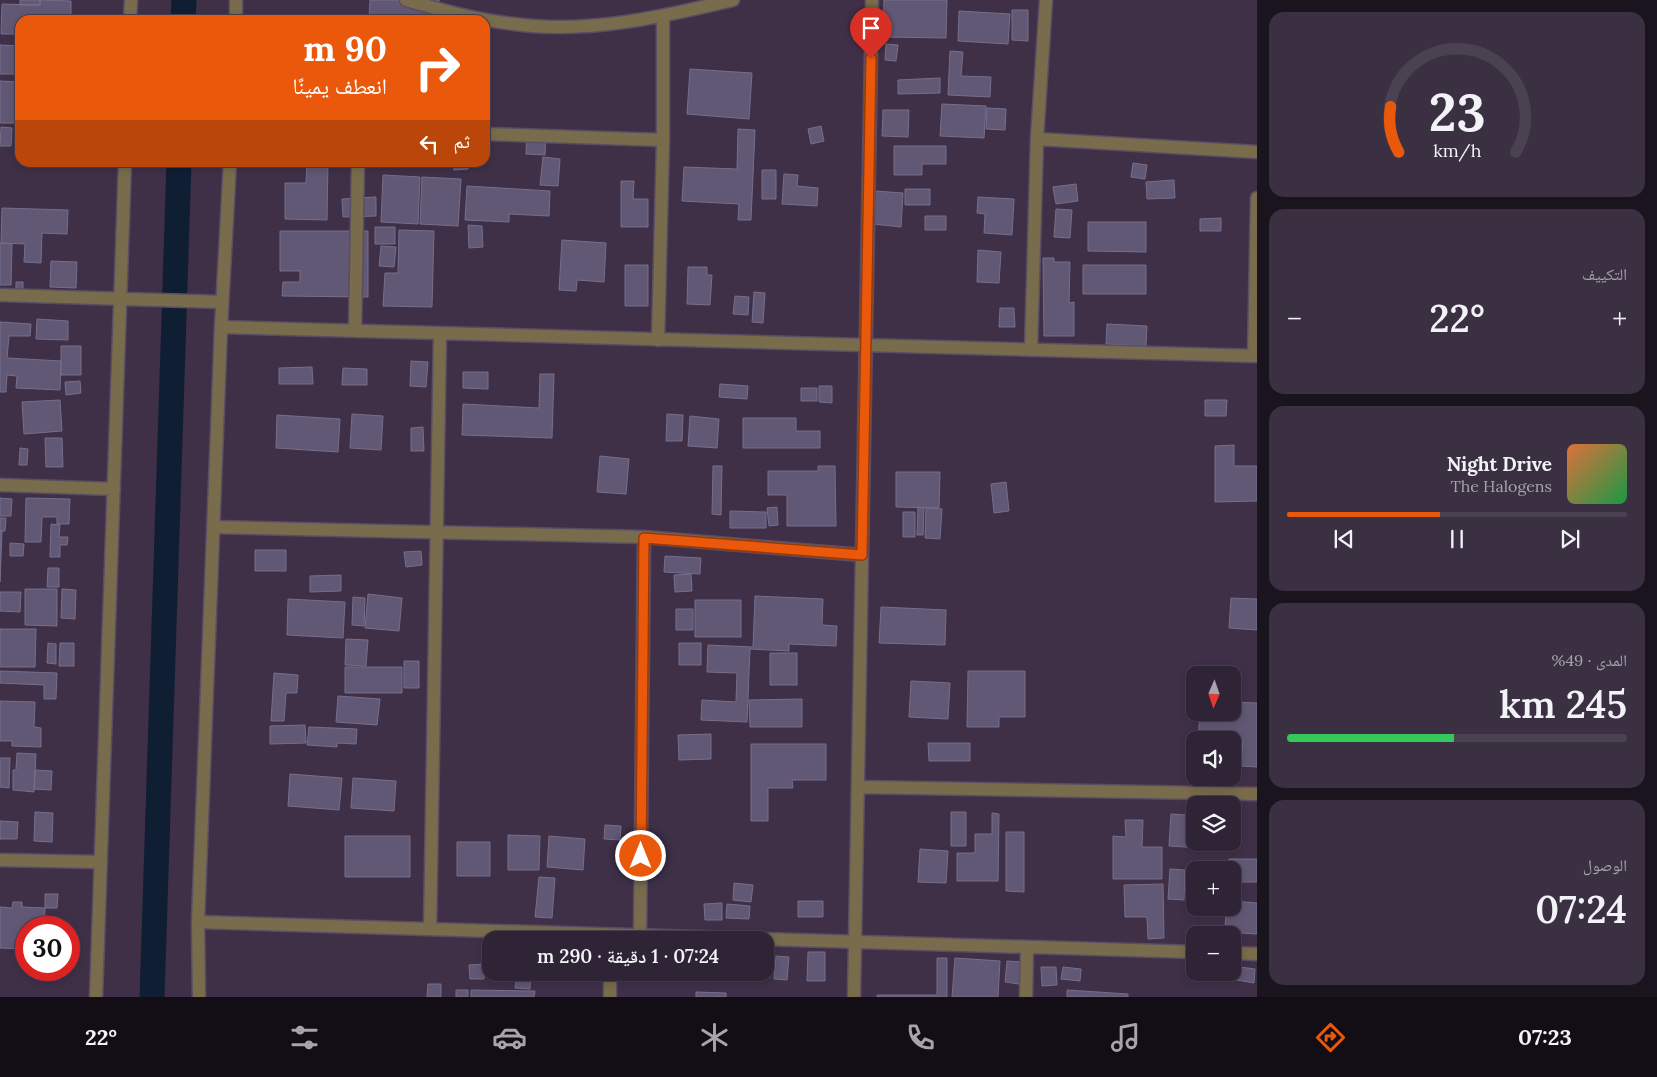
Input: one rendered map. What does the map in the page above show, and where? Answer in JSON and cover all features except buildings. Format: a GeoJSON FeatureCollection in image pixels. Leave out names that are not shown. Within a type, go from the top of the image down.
{"type":"FeatureCollection","features":[{"type":"Feature","properties":{"kind":"street"},"geometry":{"type":"LineString","coordinates":[[130,15],[131,0]]}},
{"type":"Feature","properties":{"kind":"street"},"geometry":{"type":"LineString","coordinates":[[236,0],[236,15]]}},
{"type":"Feature","properties":{"kind":"street"},"geometry":{"type":"LineString","coordinates":[[406,0],[460,15]]}},
{"type":"Feature","properties":{"kind":"street"},"geometry":{"type":"LineString","coordinates":[[490,20],[516,25],[576,27],[662,17],[733,0]]}},
{"type":"Feature","properties":{"kind":"street"},"geometry":{"type":"LineString","coordinates":[[854,997],[872,0]]}},
{"type":"Feature","properties":{"kind":"street"},"geometry":{"type":"LineString","coordinates":[[1031,350],[1037,139],[1046,0]]}},
{"type":"Feature","properties":{"kind":"street"},"geometry":{"type":"LineString","coordinates":[[658,340],[662,140],[662,17]]}},
{"type":"Feature","properties":{"kind":"street"},"geometry":{"type":"LineString","coordinates":[[490,134],[662,140]]}},
{"type":"Feature","properties":{"kind":"street"},"geometry":{"type":"LineString","coordinates":[[1037,139],[1257,152]]}},
{"type":"Feature","properties":{"kind":"street"},"geometry":{"type":"LineString","coordinates":[[96,997],[122,298],[125,167]]}},
{"type":"Feature","properties":{"kind":"street"},"geometry":{"type":"LineString","coordinates":[[199,997],[198,922],[221,302],[230,167]]}},
{"type":"Feature","properties":{"kind":"street"},"geometry":{"type":"LineString","coordinates":[[355,331],[358,167]]}},
{"type":"Feature","properties":{"kind":"street"},"geometry":{"type":"LineString","coordinates":[[221,327],[1255,356],[1257,198]]}},
{"type":"Feature","properties":{"kind":"street"},"geometry":{"type":"LineString","coordinates":[[0,295],[221,302]]}},
{"type":"Feature","properties":{"kind":"street"},"geometry":{"type":"LineString","coordinates":[[430,929],[440,334]]}},
{"type":"Feature","properties":{"kind":"street"},"geometry":{"type":"LineString","coordinates":[[0,485],[114,488]]}},
{"type":"Feature","properties":{"kind":"street"},"geometry":{"type":"LineString","coordinates":[[213,527],[644,538],[862,555]]}},
{"type":"Feature","properties":{"kind":"street"},"geometry":{"type":"LineString","coordinates":[[640,931],[644,538]]}},
{"type":"Feature","properties":{"kind":"street"},"geometry":{"type":"LineString","coordinates":[[858,788],[1257,794]]}},
{"type":"Feature","properties":{"kind":"street"},"geometry":{"type":"LineString","coordinates":[[0,860],[101,862]]}},
{"type":"Feature","properties":{"kind":"street"},"geometry":{"type":"LineString","coordinates":[[198,922],[482,931]]}},
{"type":"Feature","properties":{"kind":"street"},"geometry":{"type":"LineString","coordinates":[[774,939],[1186,952]]}},
{"type":"Feature","properties":{"kind":"street"},"geometry":{"type":"LineString","coordinates":[[1026,997],[1027,947]]}},
{"type":"Feature","properties":{"kind":"street"},"geometry":{"type":"LineString","coordinates":[[1241,953],[1257,954]]}},
{"type":"Feature","properties":{"kind":"street"},"geometry":{"type":"LineString","coordinates":[[610,981],[610,997]]}},
{"type":"Feature","properties":{"kind":"waterway"},"geometry":{"type":"LineString","coordinates":[[183,15],[184,0]]}},
{"type":"Feature","properties":{"kind":"waterway"},"geometry":{"type":"LineString","coordinates":[[152,997],[179,167]]}},
{"type":"Feature","properties":{"kind":"route"},"geometry":{"type":"LineString","coordinates":[[641,856],[644,538],[862,555],[871,58]]}}]}
